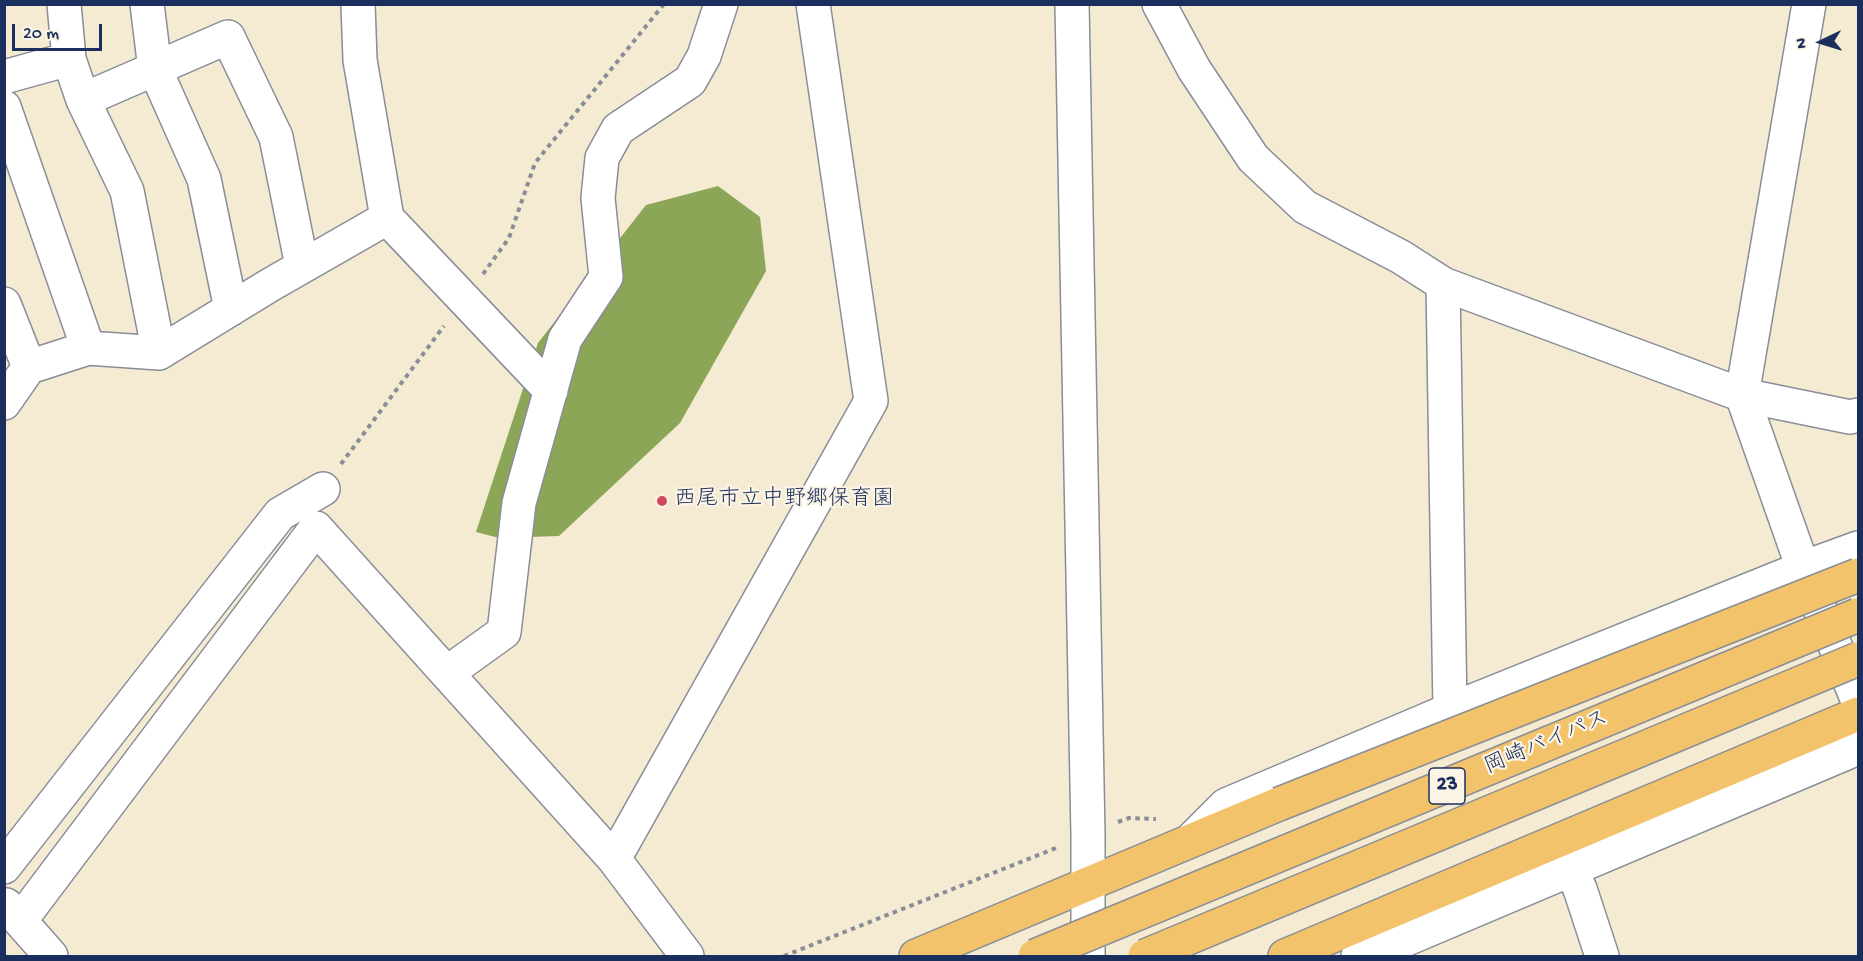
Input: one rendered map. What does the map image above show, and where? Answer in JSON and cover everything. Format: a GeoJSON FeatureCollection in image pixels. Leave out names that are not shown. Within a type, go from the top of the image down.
{"type":"FeatureCollection","features":[{"type":"Feature","properties":{"kind":"highway","name":"23"},"geometry":{"type":"LineString","coordinates":[[915,957],[1191,840],[1858,575]]}},
{"type":"Feature","properties":{"kind":"highway","name":"岡崎バイパス"},"geometry":{"type":"LineString","coordinates":[[1035,957],[1858,615]]}},
{"type":"Feature","properties":{"kind":"highway","name":"岡崎バイパス"},"geometry":{"type":"LineString","coordinates":[[1145,957],[1858,659]]}},
{"type":"Feature","properties":{"kind":"highway"},"geometry":{"type":"LineString","coordinates":[[1319,952],[1858,714]]}},
{"type":"Feature","properties":{"kind":"street"},"geometry":{"type":"LineString","coordinates":[[64,4],[69,59],[82,100],[127,191],[159,353]]}},
{"type":"Feature","properties":{"kind":"street"},"geometry":{"type":"LineString","coordinates":[[147,4],[155,69],[204,179],[231,309]]}},
{"type":"Feature","properties":{"kind":"street"},"geometry":{"type":"LineString","coordinates":[[358,4],[360,60],[387,218],[550,391]]}},
{"type":"Feature","properties":{"kind":"street"},"geometry":{"type":"LineString","coordinates":[[447,674],[504,632],[519,503],[550,391],[566,339],[606,277],[598,198],[602,158],[618,129],[690,81],[704,56],[721,4]]}},
{"type":"Feature","properties":{"kind":"street"},"geometry":{"type":"LineString","coordinates":[[614,859],[871,401],[813,4]]}},
{"type":"Feature","properties":{"kind":"street"},"geometry":{"type":"LineString","coordinates":[[1072,4],[1088,835],[1088,957]]}},
{"type":"Feature","properties":{"kind":"street"},"geometry":{"type":"LineString","coordinates":[[1160,4],[1194,69],[1253,158],[1305,207],[1401,256],[1443,284],[1742,395],[1850,417],[1858,415]]}},
{"type":"Feature","properties":{"kind":"street"},"geometry":{"type":"LineString","coordinates":[[1809,4],[1742,395],[1803,568],[1858,701]]}},
{"type":"Feature","properties":{"kind":"street"},"geometry":{"type":"LineString","coordinates":[[82,100],[228,37],[276,137],[302,266]]}},
{"type":"Feature","properties":{"kind":"street"},"geometry":{"type":"LineString","coordinates":[[4,77],[69,59]]}},
{"type":"Feature","properties":{"kind":"street"},"geometry":{"type":"LineString","coordinates":[[4,107],[88,348]]}},
{"type":"Feature","properties":{"kind":"street"},"geometry":{"type":"LineString","coordinates":[[4,403],[29,367],[88,348],[159,353],[302,266],[387,218]]}},
{"type":"Feature","properties":{"kind":"street"},"geometry":{"type":"LineString","coordinates":[[1443,284],[1450,710]]}},
{"type":"Feature","properties":{"kind":"street"},"geometry":{"type":"LineString","coordinates":[[4,304],[29,367]]}},
{"type":"Feature","properties":{"kind":"street"},"geometry":{"type":"LineString","coordinates":[[4,867],[279,514],[322,489]]}},
{"type":"Feature","properties":{"kind":"street"},"geometry":{"type":"LineString","coordinates":[[51,957],[12,912],[316,528],[614,859],[687,957]]}},
{"type":"Feature","properties":{"kind":"street"},"geometry":{"type":"LineString","coordinates":[[1191,840],[1226,805],[1450,710],[1858,548]]}},
{"type":"Feature","properties":{"kind":"street"},"geometry":{"type":"LineString","coordinates":[[1319,952],[1395,944],[1858,748]]}},
{"type":"Feature","properties":{"kind":"street"},"geometry":{"type":"LineString","coordinates":[[1571,870],[1580,889],[1602,957]]}},
{"type":"Feature","properties":{"kind":"path"},"geometry":{"type":"LineString","coordinates":[[322,489],[509,238],[535,163],[664,4]]}},
{"type":"Feature","properties":{"kind":"path"},"geometry":{"type":"LineString","coordinates":[[784,957],[1129,818],[1156,819]]}},
{"type":"Feature","properties":{"kind":"green space"},"geometry":{"type":"Polygon","coordinates":[[[718,186],[760,217],[766,271],[680,423],[559,536],[499,538],[476,532],[538,343],[646,205],[718,186]]]}},
{"type":"Feature","properties":{"kind":"place","name":"西尾市立中野郷保育園"},"geometry":{"type":"Point","coordinates":[662,501]}}]}
